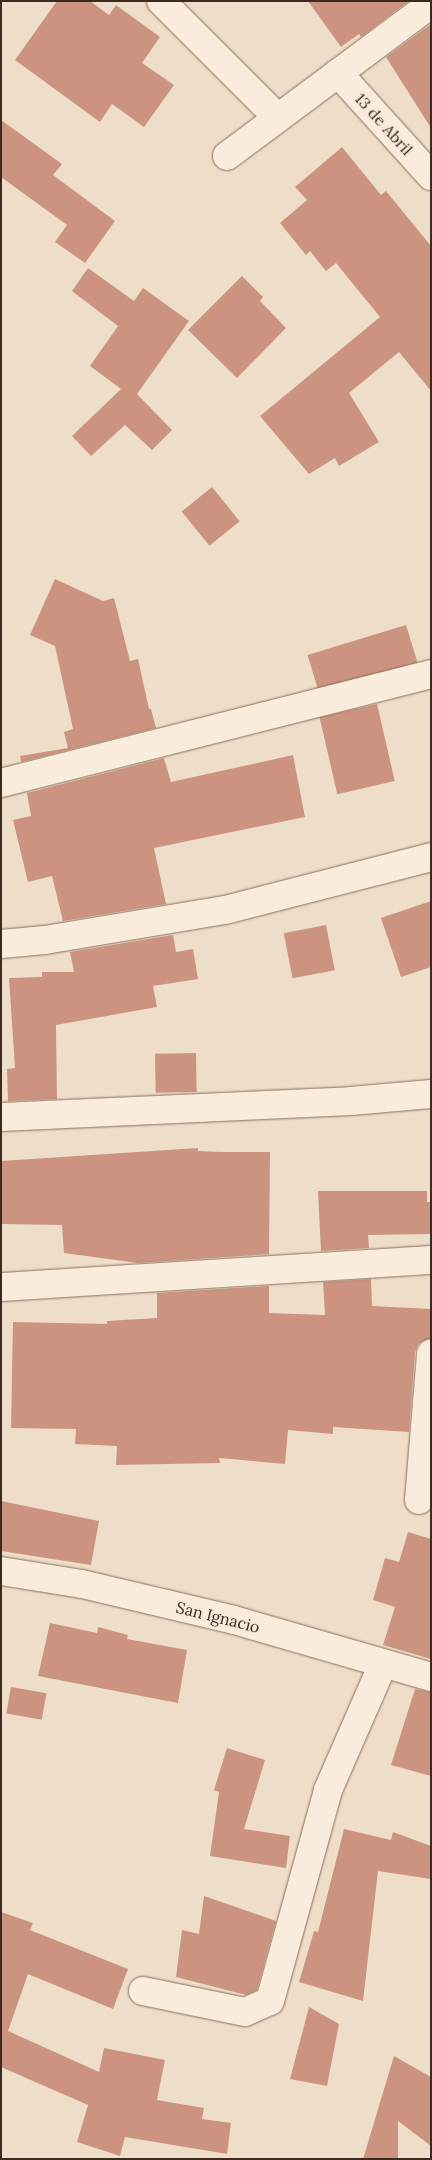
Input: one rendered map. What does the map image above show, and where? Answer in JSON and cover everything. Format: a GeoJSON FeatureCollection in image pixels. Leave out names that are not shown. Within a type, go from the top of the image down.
{"type":"FeatureCollection","features":[{"type":"Feature","properties":{"kind":"street"},"geometry":{"type":"LineString","coordinates":[[161,1],[278,118]]}},
{"type":"Feature","properties":{"kind":"street"},"geometry":{"type":"LineString","coordinates":[[227,156],[431,4]]}},
{"type":"Feature","properties":{"kind":"street","name":"13 de Abril"},"geometry":{"type":"LineString","coordinates":[[338,73],[431,176]]}},
{"type":"Feature","properties":{"kind":"street"},"geometry":{"type":"LineString","coordinates":[[1,783],[431,674]]}},
{"type":"Feature","properties":{"kind":"street"},"geometry":{"type":"LineString","coordinates":[[1,944],[45,940],[225,910],[431,858]]}},
{"type":"Feature","properties":{"kind":"street"},"geometry":{"type":"LineString","coordinates":[[1,1118],[351,1101],[431,1094]]}},
{"type":"Feature","properties":{"kind":"street"},"geometry":{"type":"LineString","coordinates":[[1,1287],[431,1260]]}},
{"type":"Feature","properties":{"kind":"street"},"geometry":{"type":"LineString","coordinates":[[419,1500],[431,1353]]}},
{"type":"Feature","properties":{"kind":"street","name":"San Ignacio"},"geometry":{"type":"LineString","coordinates":[[1,1571],[82,1584],[225,1618],[431,1677]]}},
{"type":"Feature","properties":{"kind":"street"},"geometry":{"type":"LineString","coordinates":[[143,1991],[246,2012],[270,2001],[328,1790],[383,1664]]}},
{"type":"Feature","properties":{"kind":"building"},"geometry":{"type":"Polygon","coordinates":[[[57,1],[90,1],[109,15],[116,5],[160,37],[142,63],[174,85],[144,127],[112,104],[100,122],[15,60],[57,1]]]}},
{"type":"Feature","properties":{"kind":"building"},"geometry":{"type":"Polygon","coordinates":[[[308,1],[409,1],[361,37],[359,34],[341,47],[308,1]]]}},
{"type":"Feature","properties":{"kind":"building"},"geometry":{"type":"Polygon","coordinates":[[[431,24],[431,128],[386,57],[431,24]]]}},
{"type":"Feature","properties":{"kind":"building"},"geometry":{"type":"Polygon","coordinates":[[[1,120],[62,164],[53,175],[115,221],[85,263],[55,242],[67,225],[1,177],[1,120]]]}},
{"type":"Feature","properties":{"kind":"building"},"geometry":{"type":"Polygon","coordinates":[[[342,147],[381,195],[386,191],[431,246],[431,391],[399,352],[349,393],[379,442],[339,466],[335,458],[309,474],[260,416],[380,317],[336,263],[326,271],[310,251],[306,255],[280,223],[307,200],[295,187],[342,147]]]}},
{"type":"Feature","properties":{"kind":"building"},"geometry":{"type":"Polygon","coordinates":[[[88,268],[134,301],[143,288],[189,321],[137,394],[172,430],[152,450],[125,425],[91,456],[72,436],[121,389],[90,366],[118,326],[72,291],[88,268]]]}},
{"type":"Feature","properties":{"kind":"building"},"geometry":{"type":"Polygon","coordinates":[[[242,276],[263,297],[260,301],[286,328],[237,378],[188,330],[242,276]]]}},
{"type":"Feature","properties":{"kind":"building"},"geometry":{"type":"Polygon","coordinates":[[[212,487],[240,521],[209,546],[182,512],[212,487]]]}},
{"type":"Feature","properties":{"kind":"building"},"geometry":{"type":"Polygon","coordinates":[[[55,579],[103,601],[114,598],[130,661],[138,659],[149,709],[151,709],[156,728],[21,762],[20,756],[68,748],[64,732],[73,729],[55,646],[30,635],[55,579]]]}},
{"type":"Feature","properties":{"kind":"building"},"geometry":{"type":"Polygon","coordinates":[[[406,625],[417,662],[319,692],[308,655],[406,625]]]}},
{"type":"Feature","properties":{"kind":"building"},"geometry":{"type":"Polygon","coordinates":[[[377,704],[395,781],[337,794],[320,717],[377,704]]]}},
{"type":"Feature","properties":{"kind":"building"},"geometry":{"type":"Polygon","coordinates":[[[293,755],[305,817],[154,848],[166,904],[63,921],[52,876],[28,882],[13,820],[31,816],[27,793],[164,758],[171,782],[293,755]]]}},
{"type":"Feature","properties":{"kind":"building"},"geometry":{"type":"Polygon","coordinates":[[[431,901],[431,967],[401,977],[381,918],[431,901]]]}},
{"type":"Feature","properties":{"kind":"building"},"geometry":{"type":"Polygon","coordinates":[[[326,925],[335,970],[293,978],[284,933],[326,925]]]}},
{"type":"Feature","properties":{"kind":"building"},"geometry":{"type":"Polygon","coordinates":[[[173,935],[176,952],[193,949],[198,979],[153,986],[157,1007],[56,1025],[57,1099],[8,1101],[7,1069],[15,1068],[9,978],[42,977],[42,972],[74,972],[70,952],[173,935]]]}},
{"type":"Feature","properties":{"kind":"building"},"geometry":{"type":"Polygon","coordinates":[[[196,1053],[197,1092],[156,1093],[155,1054],[196,1053]]]}},
{"type":"Feature","properties":{"kind":"building"},"geometry":{"type":"Polygon","coordinates":[[[198,1148],[198,1151],[270,1152],[269,1254],[138,1263],[64,1253],[62,1225],[1,1224],[1,1161],[198,1148]]]}},
{"type":"Feature","properties":{"kind":"building"},"geometry":{"type":"Polygon","coordinates":[[[318,1191],[427,1191],[427,1202],[431,1202],[431,1234],[368,1235],[369,1248],[321,1251],[318,1191]]]}},
{"type":"Feature","properties":{"kind":"building"},"geometry":{"type":"Polygon","coordinates":[[[371,1279],[372,1306],[431,1309],[431,1338],[418,1344],[415,1352],[409,1432],[333,1427],[333,1434],[288,1430],[285,1464],[219,1458],[220,1463],[116,1465],[117,1446],[75,1444],[76,1429],[11,1428],[13,1322],[107,1324],[107,1321],[157,1318],[157,1293],[269,1286],[269,1313],[325,1315],[323,1282],[371,1279]]]}},
{"type":"Feature","properties":{"kind":"building"},"geometry":{"type":"Polygon","coordinates":[[[1,1501],[99,1521],[91,1565],[1,1551],[1,1501]]]}},
{"type":"Feature","properties":{"kind":"building"},"geometry":{"type":"Polygon","coordinates":[[[408,1532],[431,1539],[431,1659],[383,1645],[395,1607],[373,1600],[385,1558],[399,1562],[408,1532]]]}},
{"type":"Feature","properties":{"kind":"building"},"geometry":{"type":"Polygon","coordinates":[[[50,1623],[97,1633],[98,1627],[128,1635],[127,1639],[187,1650],[178,1703],[38,1676],[50,1623]]]}},
{"type":"Feature","properties":{"kind":"building"},"geometry":{"type":"Polygon","coordinates":[[[11,1687],[46,1693],[42,1720],[6,1714],[11,1687]]]}},
{"type":"Feature","properties":{"kind":"building"},"geometry":{"type":"Polygon","coordinates":[[[415,1689],[431,1692],[431,1776],[391,1765],[415,1689]]]}},
{"type":"Feature","properties":{"kind":"building"},"geometry":{"type":"Polygon","coordinates":[[[227,1748],[265,1760],[244,1829],[290,1836],[286,1868],[210,1856],[219,1792],[214,1790],[227,1748]]]}},
{"type":"Feature","properties":{"kind":"building"},"geometry":{"type":"Polygon","coordinates":[[[344,1829],[391,1840],[393,1832],[431,1846],[431,1879],[378,1871],[363,2001],[299,1982],[314,1931],[318,1932],[344,1829]]]}},
{"type":"Feature","properties":{"kind":"building"},"geometry":{"type":"Polygon","coordinates":[[[204,1896],[276,1921],[257,1990],[246,1995],[176,1977],[182,1930],[199,1934],[204,1896]]]}},
{"type":"Feature","properties":{"kind":"building"},"geometry":{"type":"Polygon","coordinates":[[[1,1912],[33,1923],[30,1930],[128,1969],[113,2009],[28,1974],[8,2031],[99,2072],[104,2048],[165,2060],[157,2100],[204,2108],[202,2119],[231,2123],[227,2154],[125,2137],[120,2156],[77,2142],[88,2105],[1,2067],[1,1912]]]}},
{"type":"Feature","properties":{"kind":"building"},"geometry":{"type":"Polygon","coordinates":[[[309,2007],[339,2024],[327,2086],[290,2079],[309,2007]]]}},
{"type":"Feature","properties":{"kind":"building"},"geometry":{"type":"Polygon","coordinates":[[[394,2056],[431,2077],[431,2146],[398,2121],[398,2159],[363,2159],[394,2056]]]}}]}
